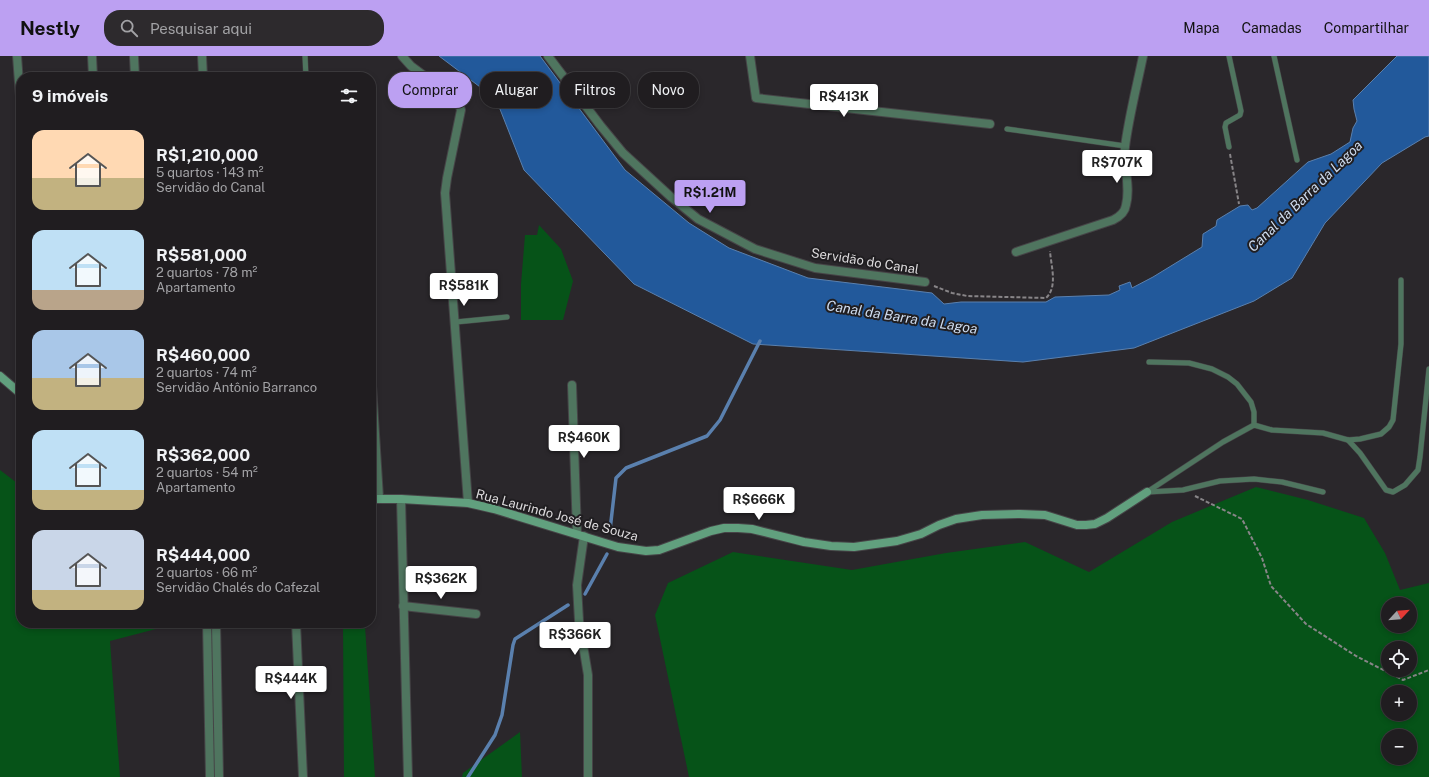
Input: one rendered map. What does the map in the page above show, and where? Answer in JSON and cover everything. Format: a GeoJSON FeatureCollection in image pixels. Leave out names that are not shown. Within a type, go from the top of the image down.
{"type":"FeatureCollection","features":[{"type":"Feature","properties":{"kind":"street"},"geometry":{"type":"LineString","coordinates":[[17,56],[18,72]]}},
{"type":"Feature","properties":{"kind":"street"},"geometry":{"type":"LineString","coordinates":[[92,56],[93,72]]}},
{"type":"Feature","properties":{"kind":"street"},"geometry":{"type":"LineString","coordinates":[[202,56],[203,72]]}},
{"type":"Feature","properties":{"kind":"street"},"geometry":{"type":"LineString","coordinates":[[402,56],[411,66],[458,101],[461,110],[445,193],[456,322],[468,503]]}},
{"type":"Feature","properties":{"kind":"street","name":"Servidão do Canal"},"geometry":{"type":"LineString","coordinates":[[548,56],[600,125],[623,152],[698,219],[755,249],[815,268],[925,282]]}},
{"type":"Feature","properties":{"kind":"street"},"geometry":{"type":"LineString","coordinates":[[750,56],[756,98],[990,124]]}},
{"type":"Feature","properties":{"kind":"street"},"geometry":{"type":"LineString","coordinates":[[1016,252],[1113,220],[1121,216],[1125,210],[1128,191],[1125,171],[1125,146],[1143,56]]}},
{"type":"Feature","properties":{"kind":"street"},"geometry":{"type":"LineString","coordinates":[[134,57],[135,72]]}},
{"type":"Feature","properties":{"kind":"street"},"geometry":{"type":"LineString","coordinates":[[0,376],[16,390]]}},
{"type":"Feature","properties":{"kind":"street"},"geometry":{"type":"LineString","coordinates":[[572,385],[581,535],[577,585],[579,621],[588,675],[588,777]]}},
{"type":"Feature","properties":{"kind":"street","name":"Rua Laurindo José de Souza"},"geometry":{"type":"LineString","coordinates":[[376,498],[468,503],[494,509],[618,547],[646,551],[659,550],[673,546],[711,531],[724,528],[752,529],[804,542],[854,547],[897,541],[921,534],[956,519],[982,515],[1045,515],[1077,525],[1095,524],[1146,492]]}},
{"type":"Feature","properties":{"kind":"street"},"geometry":{"type":"LineString","coordinates":[[400,499],[408,777]]}},
{"type":"Feature","properties":{"kind":"street"},"geometry":{"type":"LineString","coordinates":[[403,606],[476,614]]}},
{"type":"Feature","properties":{"kind":"street"},"geometry":{"type":"LineString","coordinates":[[207,628],[210,777]]}},
{"type":"Feature","properties":{"kind":"street"},"geometry":{"type":"LineString","coordinates":[[216,628],[219,777]]}},
{"type":"Feature","properties":{"kind":"street"},"geometry":{"type":"LineString","coordinates":[[296,628],[303,745],[303,777]]}},
{"type":"Feature","properties":{"kind":"lane"},"geometry":{"type":"LineString","coordinates":[[305,56],[306,72]]}},
{"type":"Feature","properties":{"kind":"lane"},"geometry":{"type":"LineString","coordinates":[[1229,56],[1241,111],[1240,115],[1226,123],[1225,127],[1229,147]]}},
{"type":"Feature","properties":{"kind":"lane"},"geometry":{"type":"LineString","coordinates":[[1274,56],[1297,160]]}},
{"type":"Feature","properties":{"kind":"lane"},"geometry":{"type":"LineString","coordinates":[[1007,129],[1125,146]]}},
{"type":"Feature","properties":{"kind":"lane"},"geometry":{"type":"LineString","coordinates":[[1146,492],[1223,442],[1254,425],[1272,430],[1323,433],[1348,440],[1381,434],[1394,420],[1401,344],[1401,280]]}},
{"type":"Feature","properties":{"kind":"lane"},"geometry":{"type":"LineString","coordinates":[[456,322],[507,317]]}},
{"type":"Feature","properties":{"kind":"lane"},"geometry":{"type":"LineString","coordinates":[[1149,362],[1189,363],[1212,369],[1228,377],[1237,384],[1251,402],[1254,412],[1254,425]]}},
{"type":"Feature","properties":{"kind":"lane"},"geometry":{"type":"LineString","coordinates":[[1348,440],[1360,453],[1386,490],[1393,492],[1405,485],[1418,470],[1429,369]]}},
{"type":"Feature","properties":{"kind":"lane"},"geometry":{"type":"LineString","coordinates":[[1146,492],[1184,490],[1220,481],[1254,479],[1282,482],[1323,492]]}},
{"type":"Feature","properties":{"kind":"path"},"geometry":{"type":"LineString","coordinates":[[1229,147],[1239,204]]}},
{"type":"Feature","properties":{"kind":"path"},"geometry":{"type":"LineString","coordinates":[[925,282],[952,293],[967,296],[1046,298],[1051,294],[1053,286],[1049,241]]}},
{"type":"Feature","properties":{"kind":"path"},"geometry":{"type":"LineString","coordinates":[[1184,490],[1242,519],[1262,558],[1271,586],[1306,624],[1356,656],[1403,680],[1429,670]]}},
{"type":"Feature","properties":{"kind":"green space"},"geometry":{"type":"Polygon","coordinates":[[[539,225],[561,249],[573,281],[563,320],[521,320],[521,284],[525,235],[537,235],[539,225]]]}},
{"type":"Feature","properties":{"kind":"green space"},"geometry":{"type":"Polygon","coordinates":[[[0,470],[16,482],[16,628],[160,628],[110,641],[120,777],[0,777],[0,470]]]}},
{"type":"Feature","properties":{"kind":"green space"},"geometry":{"type":"Polygon","coordinates":[[[1256,487],[1308,500],[1364,518],[1385,553],[1400,590],[1429,583],[1429,777],[689,777],[655,615],[668,583],[733,552],[852,570],[946,553],[1025,542],[1089,572],[1172,522],[1256,487]]]}},
{"type":"Feature","properties":{"kind":"green space"},"geometry":{"type":"Polygon","coordinates":[[[343,628],[365,628],[375,777],[344,777],[343,628]]]}},
{"type":"Feature","properties":{"kind":"green space"},"geometry":{"type":"Polygon","coordinates":[[[520,732],[522,777],[462,777],[463,773],[520,732]]]}},
{"type":"Feature","properties":{"kind":"water"},"geometry":{"type":"Polygon","coordinates":[[[439,56],[540,56],[552,72],[480,72],[480,87],[472,81],[472,72],[460,72],[439,56]]]}},
{"type":"Feature","properties":{"kind":"water","name":"Canal da Barra da Lagoa"},"geometry":{"type":"Polygon","coordinates":[[[1397,56],[1429,56],[1429,136],[1382,163],[1325,223],[1292,278],[1254,301],[1134,348],[1023,362],[753,344],[634,284],[524,170],[500,108],[552,108],[552,72],[560,83],[560,108],[579,108],[625,170],[689,223],[729,248],[808,278],[932,293],[944,304],[961,302],[1046,302],[1055,297],[1109,295],[1120,290],[1119,286],[1130,282],[1132,288],[1202,247],[1203,234],[1216,226],[1217,220],[1240,206],[1248,205],[1252,210],[1257,208],[1308,162],[1331,154],[1350,142],[1353,128],[1357,121],[1353,100],[1397,56]]]}},
{"type":"Feature","properties":{"kind":"waterway"},"geometry":{"type":"LineString","coordinates":[[610,530],[616,478],[626,468],[707,436],[720,420],[760,341]]}},
{"type":"Feature","properties":{"kind":"waterway"},"geometry":{"type":"LineString","coordinates":[[585,594],[607,554]]}},
{"type":"Feature","properties":{"kind":"waterway"},"geometry":{"type":"LineString","coordinates":[[468,777],[495,735],[502,715],[515,639],[568,605]]}}]}
